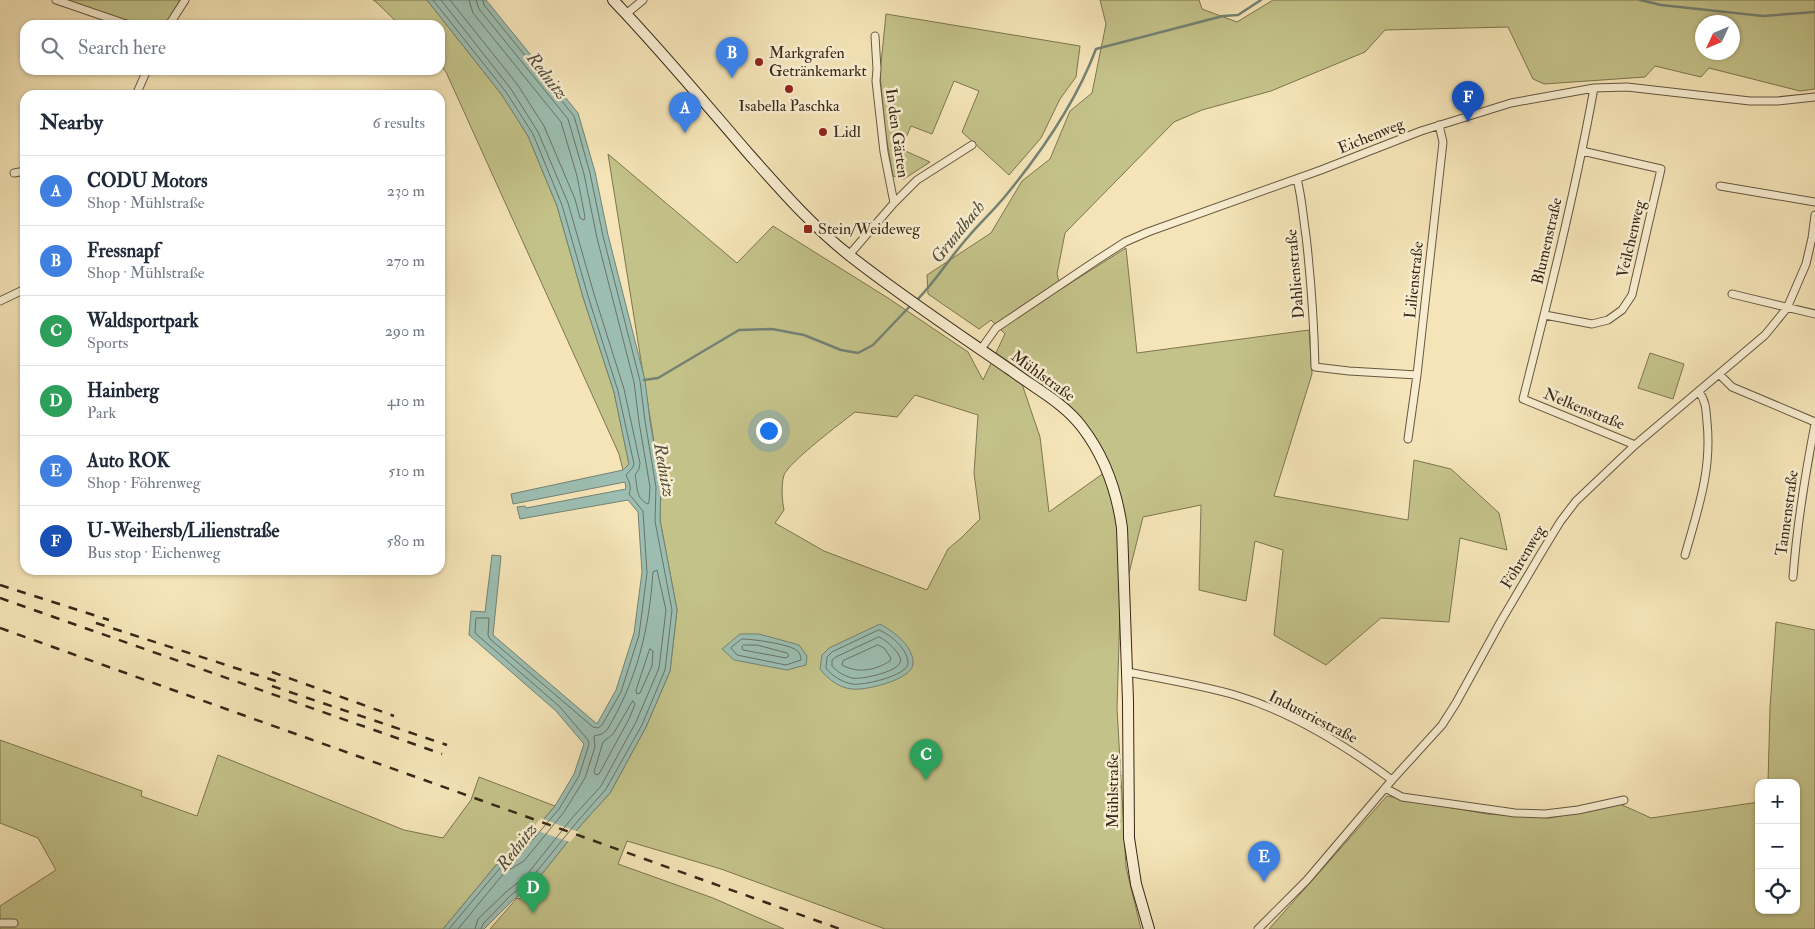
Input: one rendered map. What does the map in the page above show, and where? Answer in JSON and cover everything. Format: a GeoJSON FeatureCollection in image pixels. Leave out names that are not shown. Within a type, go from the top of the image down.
{"type":"FeatureCollection","features":[{"type":"Feature","properties":{"kind":"street"},"geometry":{"type":"LineString","coordinates":[[56,0],[114,20]]}},
{"type":"Feature","properties":{"kind":"street"},"geometry":{"type":"LineString","coordinates":[[172,20],[185,0]]}},
{"type":"Feature","properties":{"kind":"street","name":"Mühlstraße"},"geometry":{"type":"LineString","coordinates":[[613,0],[790,200],[824,233],[917,305],[1059,404],[1076,420],[1096,446],[1113,483],[1119,504],[1122,528],[1127,672],[1128,838],[1136,884],[1149,929]]}},
{"type":"Feature","properties":{"kind":"street"},"geometry":{"type":"LineString","coordinates":[[626,14],[643,0]]}},
{"type":"Feature","properties":{"kind":"street","name":"In den Gärten"},"geometry":{"type":"LineString","coordinates":[[875,36],[876,81],[884,152],[894,203]]}},
{"type":"Feature","properties":{"kind":"street"},"geometry":{"type":"LineString","coordinates":[[138,90],[145,75]]}},
{"type":"Feature","properties":{"kind":"street","name":"Eichenweg"},"geometry":{"type":"LineString","coordinates":[[981,349],[996,328],[1125,242],[1439,125],[1511,103],[1594,88],[1650,89],[1750,101],[1777,101],[1815,97]]}},
{"type":"Feature","properties":{"kind":"street","name":"Blumenstraße"},"geometry":{"type":"LineString","coordinates":[[1523,399],[1545,315],[1582,151],[1594,88]]}},
{"type":"Feature","properties":{"kind":"street","name":"Lilienstraße"},"geometry":{"type":"LineString","coordinates":[[1408,439],[1417,375],[1442,142],[1439,125]]}},
{"type":"Feature","properties":{"kind":"street"},"geometry":{"type":"LineString","coordinates":[[850,255],[894,203],[918,180],[972,145]]}},
{"type":"Feature","properties":{"kind":"street","name":"Veilchenweg"},"geometry":{"type":"LineString","coordinates":[[1545,315],[1588,324],[1597,324],[1619,314],[1628,302],[1635,284],[1661,169],[1582,151]]}},
{"type":"Feature","properties":{"kind":"street"},"geometry":{"type":"LineString","coordinates":[[14,173],[20,172]]}},
{"type":"Feature","properties":{"kind":"street","name":"Dahlienstraße"},"geometry":{"type":"LineString","coordinates":[[1297,179],[1300,191],[1314,320],[1315,367],[1417,375]]}},
{"type":"Feature","properties":{"kind":"street"},"geometry":{"type":"LineString","coordinates":[[1720,186],[1815,202]]}},
{"type":"Feature","properties":{"kind":"street","name":"Föhrenweg"},"geometry":{"type":"LineString","coordinates":[[1258,929],[1307,880],[1385,788],[1442,725],[1500,622],[1560,522],[1576,501],[1635,445],[1765,336],[1787,308],[1806,264],[1815,215]]}},
{"type":"Feature","properties":{"kind":"street"},"geometry":{"type":"LineString","coordinates":[[0,301],[20,291]]}},
{"type":"Feature","properties":{"kind":"street"},"geometry":{"type":"LineString","coordinates":[[1732,294],[1815,314]]}},
{"type":"Feature","properties":{"kind":"street"},"geometry":{"type":"LineString","coordinates":[[1720,375],[1732,387],[1815,423]]}},
{"type":"Feature","properties":{"kind":"street"},"geometry":{"type":"LineString","coordinates":[[1685,555],[1706,480],[1708,460],[1709,441],[1705,400],[1699,392]]}},
{"type":"Feature","properties":{"kind":"street","name":"Nelkenstraße"},"geometry":{"type":"LineString","coordinates":[[1523,399],[1635,445]]}},
{"type":"Feature","properties":{"kind":"street","name":"Tannenstraße"},"geometry":{"type":"LineString","coordinates":[[1793,577],[1802,494],[1815,423]]}},
{"type":"Feature","properties":{"kind":"street","name":"Industriestraße"},"geometry":{"type":"LineString","coordinates":[[1127,672],[1235,695],[1287,716],[1358,755],[1392,780]]}},
{"type":"Feature","properties":{"kind":"street"},"geometry":{"type":"LineString","coordinates":[[1385,788],[1402,796],[1515,813],[1545,814],[1578,810],[1624,800]]}},
{"type":"Feature","properties":{"kind":"street"},"geometry":{"type":"LineString","coordinates":[[0,923],[14,923]]}},
{"type":"Feature","properties":{"kind":"shaded area"},"geometry":{"type":"Polygon","coordinates":[[[65,0],[180,0],[168,20],[123,20],[65,0]]]}},
{"type":"Feature","properties":{"kind":"shaded area"},"geometry":{"type":"Polygon","coordinates":[[[373,0],[427,0],[443,20],[395,20],[373,0]]]}},
{"type":"Feature","properties":{"kind":"shaded area"},"geometry":{"type":"Polygon","coordinates":[[[1100,0],[1199,0],[1202,9],[1237,22],[1273,0],[1815,0],[1815,89],[1800,91],[1709,68],[1701,77],[1655,66],[1645,77],[1544,84],[1533,79],[1508,27],[1385,30],[1365,52],[1271,91],[1202,110],[1174,122],[1065,233],[1057,274],[1061,289],[1126,248],[1137,353],[1309,330],[1312,374],[1274,496],[1408,520],[1414,460],[1451,469],[1499,513],[1507,550],[1460,538],[1449,622],[1381,618],[1326,665],[1274,635],[1283,550],[1255,541],[1246,601],[1199,590],[1201,505],[1143,517],[1120,609],[1117,708],[1126,867],[1141,929],[885,929],[721,869],[627,841],[618,864],[713,898],[784,929],[490,929],[517,898],[519,899],[533,885],[581,825],[610,793],[646,727],[670,671],[677,610],[660,520],[661,486],[608,154],[737,263],[773,226],[888,298],[968,352],[983,380],[1005,334],[991,320],[979,329],[928,294],[927,275],[991,233],[1022,181],[1050,159],[1070,111],[1092,93],[1106,24],[1100,0]],[[1022,384],[1040,437],[1049,512],[1108,470],[1060,406],[1022,384]],[[915,395],[897,417],[855,412],[795,461],[784,475],[782,492],[784,510],[775,523],[824,551],[927,590],[948,549],[980,519],[974,473],[978,415],[915,395]]]}},
{"type":"Feature","properties":{"kind":"shaded area"},"geometry":{"type":"Polygon","coordinates":[[[886,14],[1080,46],[1076,77],[1060,99],[1041,138],[1009,175],[962,132],[979,91],[954,81],[932,134],[911,126],[901,149],[930,162],[904,179],[893,176],[885,130],[880,74],[886,14]]]}},
{"type":"Feature","properties":{"kind":"shaded area"},"geometry":{"type":"Polygon","coordinates":[[[445,23],[502,95],[528,136],[557,206],[583,297],[614,392],[629,464],[623,470],[619,454],[446,72],[445,23]]]}},
{"type":"Feature","properties":{"kind":"shaded area"},"geometry":{"type":"Polygon","coordinates":[[[1650,353],[1684,364],[1673,399],[1638,388],[1650,353]]]}},
{"type":"Feature","properties":{"kind":"shaded area"},"geometry":{"type":"Polygon","coordinates":[[[1776,622],[1815,630],[1815,929],[1269,929],[1387,796],[1487,814],[1550,818],[1620,804],[1651,818],[1755,803],[1755,914],[1800,914],[1800,779],[1768,779],[1770,708],[1776,622]]]}},
{"type":"Feature","properties":{"kind":"shaded area"},"geometry":{"type":"Polygon","coordinates":[[[0,740],[142,791],[141,796],[197,816],[218,755],[404,830],[443,838],[471,800],[479,777],[555,806],[515,853],[497,864],[443,929],[0,929],[0,906],[56,870],[38,838],[0,823],[0,740]]]}},
{"type":"Feature","properties":{"kind":"water","name":"Rednitz"},"geometry":{"type":"Polygon","coordinates":[[[427,0],[486,0],[578,113],[595,172],[608,235],[645,380],[661,486],[660,520],[677,610],[670,671],[646,727],[610,793],[581,825],[533,885],[513,900],[484,929],[443,929],[497,864],[515,853],[555,806],[574,774],[584,744],[556,711],[469,635],[471,611],[485,612],[492,555],[501,556],[493,635],[597,724],[616,690],[634,633],[642,572],[638,512],[628,500],[520,519],[517,507],[525,506],[526,508],[626,489],[625,482],[513,504],[511,494],[623,470],[629,464],[614,392],[583,297],[557,206],[528,136],[502,95],[445,23],[445,20],[443,20],[427,0]]]}},
{"type":"Feature","properties":{"kind":"water"},"geometry":{"type":"Polygon","coordinates":[[[880,624],[902,640],[910,651],[913,664],[911,670],[905,675],[876,686],[852,689],[834,682],[820,669],[822,655],[829,648],[880,624]]]}},
{"type":"Feature","properties":{"kind":"water"},"geometry":{"type":"Polygon","coordinates":[[[740,634],[759,634],[799,645],[807,656],[806,665],[787,670],[734,660],[722,649],[740,634]]]}},
{"type":"Feature","properties":{"kind":"pier"},"geometry":{"type":"Polygon","coordinates":[[[541,818],[579,832],[570,842],[532,829],[541,818]]]}},
{"type":"Feature","properties":{"kind":"waterway","name":"Grundbach"},"geometry":{"type":"LineString","coordinates":[[916,301],[962,244],[1002,200],[1046,143],[1069,107],[1096,49],[1223,16],[1238,15],[1261,0]]}},
{"type":"Feature","properties":{"kind":"waterway","name":"Grundbach"},"geometry":{"type":"LineString","coordinates":[[1640,0],[1661,5],[1763,16],[1815,12]]}},
{"type":"Feature","properties":{"kind":"waterway","name":"Grundbach"},"geometry":{"type":"LineString","coordinates":[[644,380],[658,378],[739,330],[772,329],[804,335],[841,350],[858,353],[873,345],[912,304]]}},
{"type":"Feature","properties":{"kind":"railway"},"geometry":{"type":"LineString","coordinates":[[0,585],[109,620]]}},
{"type":"Feature","properties":{"kind":"railway"},"geometry":{"type":"LineString","coordinates":[[0,598],[442,754]]}},
{"type":"Feature","properties":{"kind":"railway"},"geometry":{"type":"LineString","coordinates":[[96,623],[282,683]]}},
{"type":"Feature","properties":{"kind":"railway"},"geometry":{"type":"LineString","coordinates":[[0,628],[840,929]]}},
{"type":"Feature","properties":{"kind":"railway"},"geometry":{"type":"LineString","coordinates":[[272,672],[394,716]]}},
{"type":"Feature","properties":{"kind":"railway"},"geometry":{"type":"LineString","coordinates":[[272,686],[447,745]]}},
{"type":"Feature","properties":{"kind":"place","name":"Markgrafen Getränkemarkt"},"geometry":{"type":"Point","coordinates":[759,62]}},
{"type":"Feature","properties":{"kind":"place","name":"Fressnapf"},"geometry":{"type":"Point","coordinates":[732,78]}},
{"type":"Feature","properties":{"kind":"place","name":"Isabella Paschka"},"geometry":{"type":"Point","coordinates":[789,89]}},
{"type":"Feature","properties":{"kind":"place","name":"U-Weihersb/Lilienstraße"},"geometry":{"type":"Point","coordinates":[1468,122]}},
{"type":"Feature","properties":{"kind":"place","name":"Lidl"},"geometry":{"type":"Point","coordinates":[823,132]}},
{"type":"Feature","properties":{"kind":"place","name":"CODU Motors"},"geometry":{"type":"Point","coordinates":[685,133]}},
{"type":"Feature","properties":{"kind":"place","name":"Stein/Weideweg"},"geometry":{"type":"Point","coordinates":[808,229]}},
{"type":"Feature","properties":{"kind":"place","name":"Waldsportpark"},"geometry":{"type":"Point","coordinates":[926,780]}},
{"type":"Feature","properties":{"kind":"place","name":"Auto ROK"},"geometry":{"type":"Point","coordinates":[1264,882]}},
{"type":"Feature","properties":{"kind":"place","name":"Hainberg"},"geometry":{"type":"Point","coordinates":[533,913]}}]}
